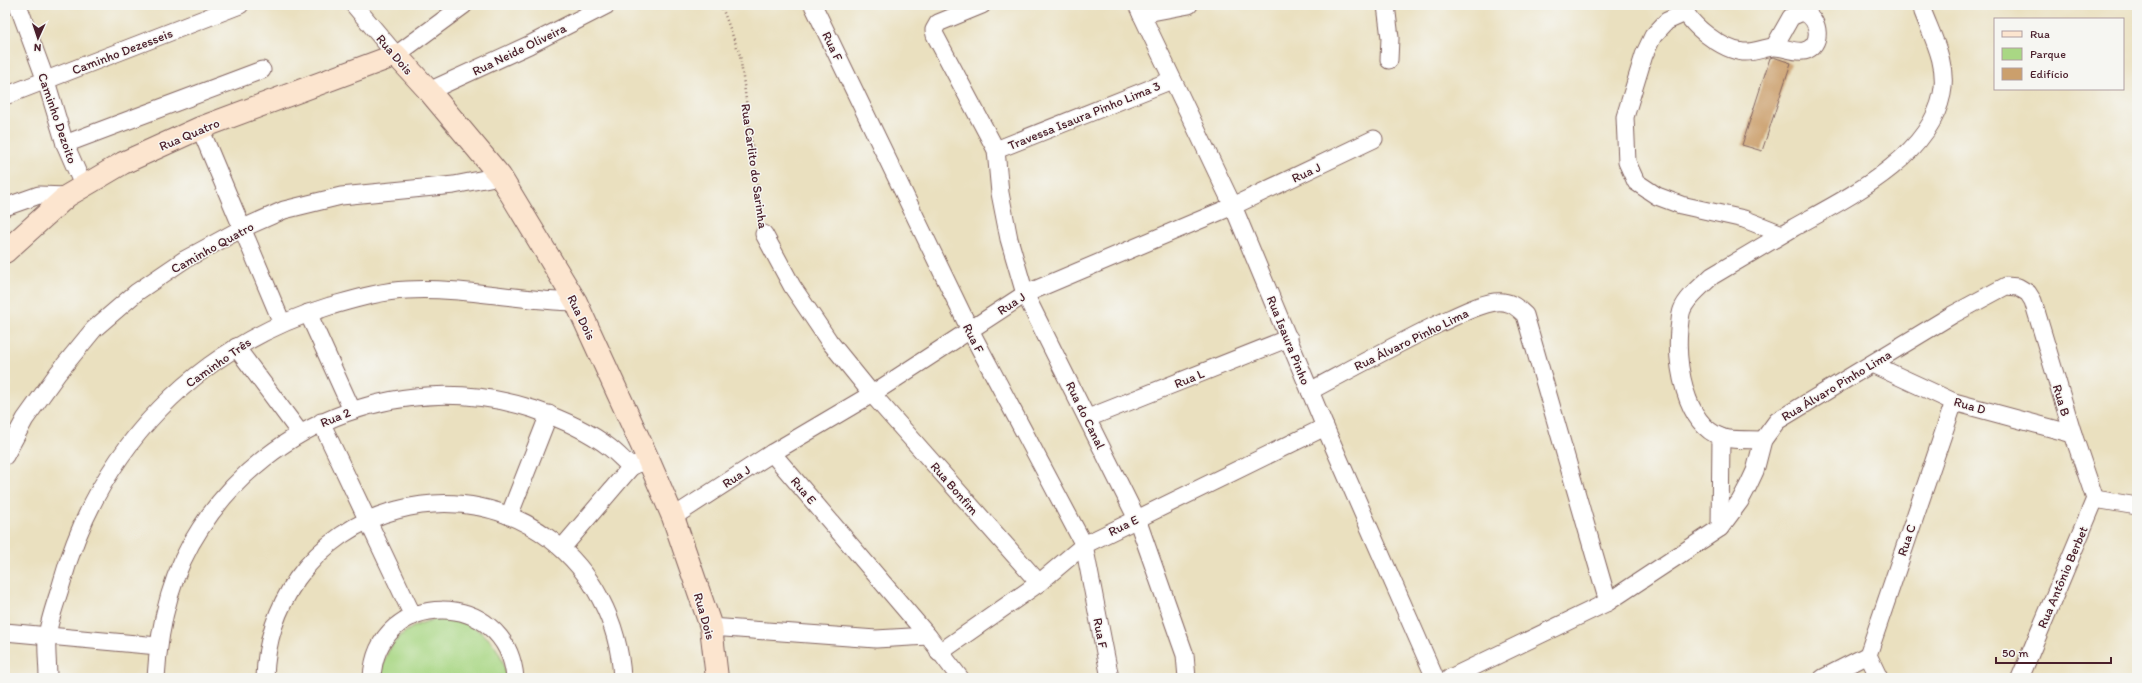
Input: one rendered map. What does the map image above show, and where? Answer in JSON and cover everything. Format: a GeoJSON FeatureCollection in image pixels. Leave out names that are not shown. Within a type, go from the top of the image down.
{"type":"FeatureCollection","features":[{"type":"Feature","properties":{"kind":"street","name":"Caminho Dezoito"},"geometry":{"type":"LineString","coordinates":[[18,5],[46,81],[65,144],[75,191]]}},
{"type":"Feature","properties":{"kind":"street","name":"Caminho Dezesseis"},"geometry":{"type":"LineString","coordinates":[[5,96],[240,5]]}},
{"type":"Feature","properties":{"kind":"street","name":"Rua Dois"},"geometry":{"type":"LineString","coordinates":[[354,5],[500,176],[576,302],[640,463],[673,517],[711,627],[717,678]]}},
{"type":"Feature","properties":{"kind":"street"},"geometry":{"type":"LineString","coordinates":[[396,55],[464,5]]}},
{"type":"Feature","properties":{"kind":"street","name":"Rua Neide Oliveira"},"geometry":{"type":"LineString","coordinates":[[429,91],[529,45],[607,5]]}},
{"type":"Feature","properties":{"kind":"street","name":"Rua F"},"geometry":{"type":"LineString","coordinates":[[813,5],[970,330],[1084,545],[1110,678]]}},
{"type":"Feature","properties":{"kind":"street"},"geometry":{"type":"LineString","coordinates":[[982,5],[964,8],[935,26],[935,35],[996,150]]}},
{"type":"Feature","properties":{"kind":"street"},"geometry":{"type":"LineString","coordinates":[[1139,10],[1189,5]]}},
{"type":"Feature","properties":{"kind":"street"},"geometry":{"type":"LineString","coordinates":[[1386,5],[1390,38],[1389,60]]}},
{"type":"Feature","properties":{"kind":"street"},"geometry":{"type":"LineString","coordinates":[[1763,440],[1721,437],[1707,428],[1694,411],[1685,394],[1680,373],[1678,339],[1681,311],[1693,294],[1712,276],[1782,234],[1861,190],[1905,156],[1930,126],[1942,93],[1941,58],[1923,12],[1922,5]]}},
{"type":"Feature","properties":{"kind":"street"},"geometry":{"type":"LineString","coordinates":[[1774,47],[1744,52],[1730,50],[1715,41],[1684,9],[1667,21],[1653,36],[1644,54],[1625,117],[1627,162],[1636,182],[1647,191],[1681,205],[1744,219],[1782,234]]}},
{"type":"Feature","properties":{"kind":"street","name":"Rua Isaura Pinho"},"geometry":{"type":"LineString","coordinates":[[1139,10],[1233,206],[1325,428],[1435,678]]}},
{"type":"Feature","properties":{"kind":"street","name":"Rua Quatro"},"geometry":{"type":"LineString","coordinates":[[5,252],[75,191],[123,163],[200,128],[396,55]]}},
{"type":"Feature","properties":{"kind":"street"},"geometry":{"type":"LineString","coordinates":[[65,144],[262,70]]}},
{"type":"Feature","properties":{"kind":"street","name":"Travessa Isaura Pinho Lima 3"},"geometry":{"type":"LineString","coordinates":[[996,150],[1172,80]]}},
{"type":"Feature","properties":{"kind":"street"},"geometry":{"type":"LineString","coordinates":[[200,128],[241,229],[282,323]]}},
{"type":"Feature","properties":{"kind":"street","name":"Rua J"},"geometry":{"type":"LineString","coordinates":[[673,517],[772,453],[872,394],[1025,294],[1233,206],[1374,139]]}},
{"type":"Feature","properties":{"kind":"street","name":"Rua do Canal"},"geometry":{"type":"LineString","coordinates":[[996,150],[1000,193],[1009,239],[1025,294],[1137,519],[1185,655],[1187,678]]}},
{"type":"Feature","properties":{"kind":"street","name":"Caminho Quatro"},"geometry":{"type":"LineString","coordinates":[[5,456],[25,419],[58,372],[94,329],[137,292],[184,260],[241,229],[284,210],[341,196],[454,185],[500,176]]}},
{"type":"Feature","properties":{"kind":"street"},"geometry":{"type":"LineString","coordinates":[[5,207],[39,195],[75,191]]}},
{"type":"Feature","properties":{"kind":"street","name":"Rua Carlito do Sarinha"},"geometry":{"type":"LineString","coordinates":[[764,234],[792,286],[824,335],[872,394]]}},
{"type":"Feature","properties":{"kind":"street","name":"Rua Álvaro Pinho Lima"},"geometry":{"type":"LineString","coordinates":[[1450,678],[1608,602],[1720,528],[1740,501],[1748,486],[1755,471],[1763,440],[1777,421],[1952,315],[2006,286],[2018,287],[2028,293],[2033,301]]}},
{"type":"Feature","properties":{"kind":"street","name":"Caminho Três"},"geometry":{"type":"LineString","coordinates":[[48,678],[47,637],[70,555],[86,513],[108,474],[134,436],[164,403],[198,373],[236,347],[282,323],[308,313],[361,297],[406,290],[456,291],[543,301],[576,302]]}},
{"type":"Feature","properties":{"kind":"street","name":"Rua B"},"geometry":{"type":"LineString","coordinates":[[2033,301],[2073,434],[2095,499]]}},
{"type":"Feature","properties":{"kind":"street","name":"Rua Álvaro Pinho Lima"},"geometry":{"type":"LineString","coordinates":[[1310,391],[1417,334],[1466,311],[1495,302],[1506,302],[1516,306],[1525,315],[1608,602]]}},
{"type":"Feature","properties":{"kind":"street"},"geometry":{"type":"LineString","coordinates":[[308,313],[352,410]]}},
{"type":"Feature","properties":{"kind":"street","name":"Rua L"},"geometry":{"type":"LineString","coordinates":[[1088,418],[1289,338]]}},
{"type":"Feature","properties":{"kind":"street"},"geometry":{"type":"LineString","coordinates":[[236,347],[300,434]]}},
{"type":"Feature","properties":{"kind":"street","name":"Rua D"},"geometry":{"type":"LineString","coordinates":[[1872,364],[1954,402],[2073,434]]}},
{"type":"Feature","properties":{"kind":"street","name":"Rua Bonfim"},"geometry":{"type":"LineString","coordinates":[[872,394],[1039,583]]}},
{"type":"Feature","properties":{"kind":"street","name":"Rua 2"},"geometry":{"type":"LineString","coordinates":[[156,678],[158,646],[162,621],[170,589],[183,558],[199,530],[218,503],[240,478],[265,456],[321,422],[352,410],[384,401],[410,397],[450,395],[483,397],[516,404],[549,414],[579,428],[640,463]]}},
{"type":"Feature","properties":{"kind":"street","name":"Rua C"},"geometry":{"type":"LineString","coordinates":[[1868,656],[1954,402]]}},
{"type":"Feature","properties":{"kind":"street"},"geometry":{"type":"LineString","coordinates":[[509,516],[549,414]]}},
{"type":"Feature","properties":{"kind":"street"},"geometry":{"type":"LineString","coordinates":[[321,422],[413,616]]}},
{"type":"Feature","properties":{"kind":"street","name":"Rua E"},"geometry":{"type":"LineString","coordinates":[[939,653],[1039,583],[1084,545],[1325,428]]}},
{"type":"Feature","properties":{"kind":"street"},"geometry":{"type":"LineString","coordinates":[[1720,528],[1721,437]]}},
{"type":"Feature","properties":{"kind":"street","name":"Rua E"},"geometry":{"type":"LineString","coordinates":[[772,453],[928,636],[939,653],[960,678]]}},
{"type":"Feature","properties":{"kind":"street"},"geometry":{"type":"LineString","coordinates":[[562,548],[640,463]]}},
{"type":"Feature","properties":{"kind":"street"},"geometry":{"type":"LineString","coordinates":[[2095,499],[2137,506]]}},
{"type":"Feature","properties":{"kind":"street","name":"Rua Antônio Berbet"},"geometry":{"type":"LineString","coordinates":[[2020,678],[2095,499]]}},
{"type":"Feature","properties":{"kind":"street"},"geometry":{"type":"LineString","coordinates":[[265,678],[269,644],[274,624],[292,587],[317,555],[344,534],[367,520],[406,507],[447,503],[468,505],[509,516],[528,524],[562,548],[590,579],[610,616],[620,656],[622,678]]}},
{"type":"Feature","properties":{"kind":"street"},"geometry":{"type":"LineString","coordinates":[[372,678],[373,666],[382,643],[399,625],[413,616],[428,611],[445,609],[462,612],[477,618],[497,633],[507,647],[513,663],[515,678]]}},
{"type":"Feature","properties":{"kind":"street"},"geometry":{"type":"LineString","coordinates":[[711,627],[876,639],[928,636]]}},
{"type":"Feature","properties":{"kind":"street"},"geometry":{"type":"LineString","coordinates":[[5,632],[158,646]]}},
{"type":"Feature","properties":{"kind":"street"},"geometry":{"type":"LineString","coordinates":[[1823,678],[1868,656],[1880,678]]}},
{"type":"Feature","properties":{"kind":"path","name":"Rua Carlito do Sarinha"},"geometry":{"type":"LineString","coordinates":[[721,5],[740,55],[764,234]]}},
{"type":"Feature","properties":{"kind":"green space"},"geometry":{"type":"Polygon","coordinates":[[[445,618],[468,625],[478,630],[486,637],[494,645],[500,655],[506,678],[381,678],[383,665],[387,654],[393,644],[401,636],[410,629],[421,624],[445,618]]]}},
{"type":"Feature","properties":{"kind":"building"},"geometry":{"type":"Polygon","coordinates":[[[1773,57],[1791,63],[1762,151],[1742,145],[1770,58],[1773,57]]]}}]}
